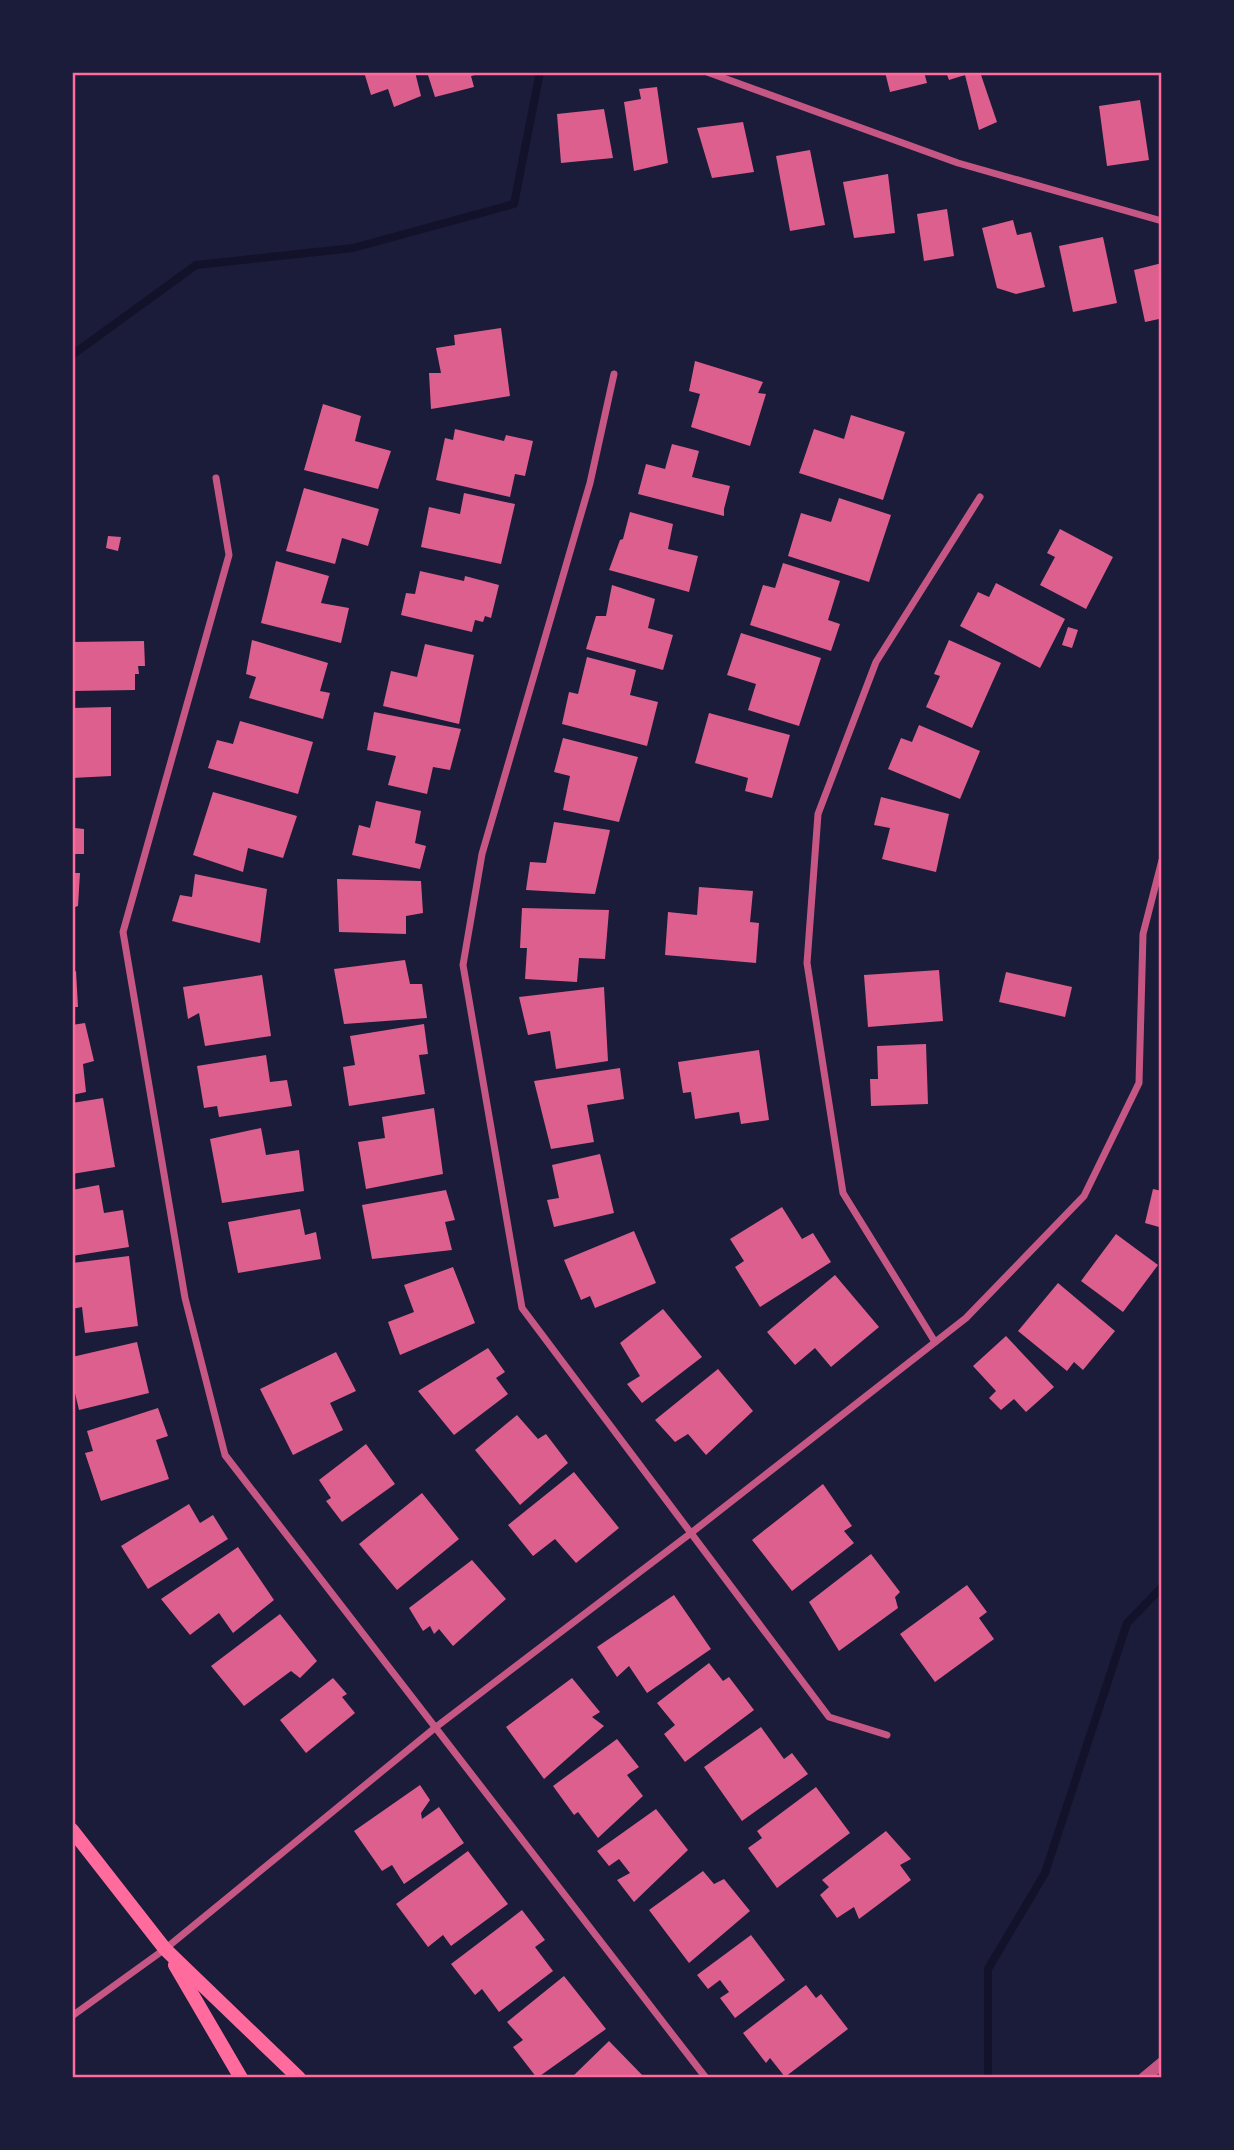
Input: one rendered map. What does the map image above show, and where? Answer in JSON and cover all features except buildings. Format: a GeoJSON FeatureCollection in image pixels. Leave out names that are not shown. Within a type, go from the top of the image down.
{"type":"FeatureCollection","features":[{"type":"Feature","properties":{"kind":"main road"},"geometry":{"type":"LineString","coordinates":[[72,1830],[166,1949],[299,2078]]}},
{"type":"Feature","properties":{"kind":"main road"},"geometry":{"type":"LineString","coordinates":[[166,1949],[241,2078]]}},
{"type":"Feature","properties":{"kind":"street"},"geometry":{"type":"LineString","coordinates":[[707,72],[958,163],[1162,221]]}},
{"type":"Feature","properties":{"kind":"street"},"geometry":{"type":"LineString","coordinates":[[614,374],[590,483],[482,854],[463,965],[523,1308],[829,1717],[887,1735]]}},
{"type":"Feature","properties":{"kind":"street"},"geometry":{"type":"LineString","coordinates":[[216,478],[229,555],[122,932],[185,1298],[225,1455],[706,2078]]}},
{"type":"Feature","properties":{"kind":"street"},"geometry":{"type":"LineString","coordinates":[[935,1342],[843,1193],[807,963],[818,814],[876,662],[980,497]]}},
{"type":"Feature","properties":{"kind":"street"},"geometry":{"type":"LineString","coordinates":[[72,2016],[166,1949],[436,1727],[691,1533],[965,1318],[1084,1195],[1139,1083],[1143,934],[1162,860]]}},
{"type":"Feature","properties":{"kind":"street"},"geometry":{"type":"LineString","coordinates":[[1143,2078],[1162,2063]]}},
{"type":"Feature","properties":{"kind":"waterway"},"geometry":{"type":"LineString","coordinates":[[72,355],[196,265],[353,248],[514,204],[540,72]]}},
{"type":"Feature","properties":{"kind":"waterway"},"geometry":{"type":"LineString","coordinates":[[988,2078],[988,1969],[1045,1873],[1127,1623],[1162,1587]]}}]}
